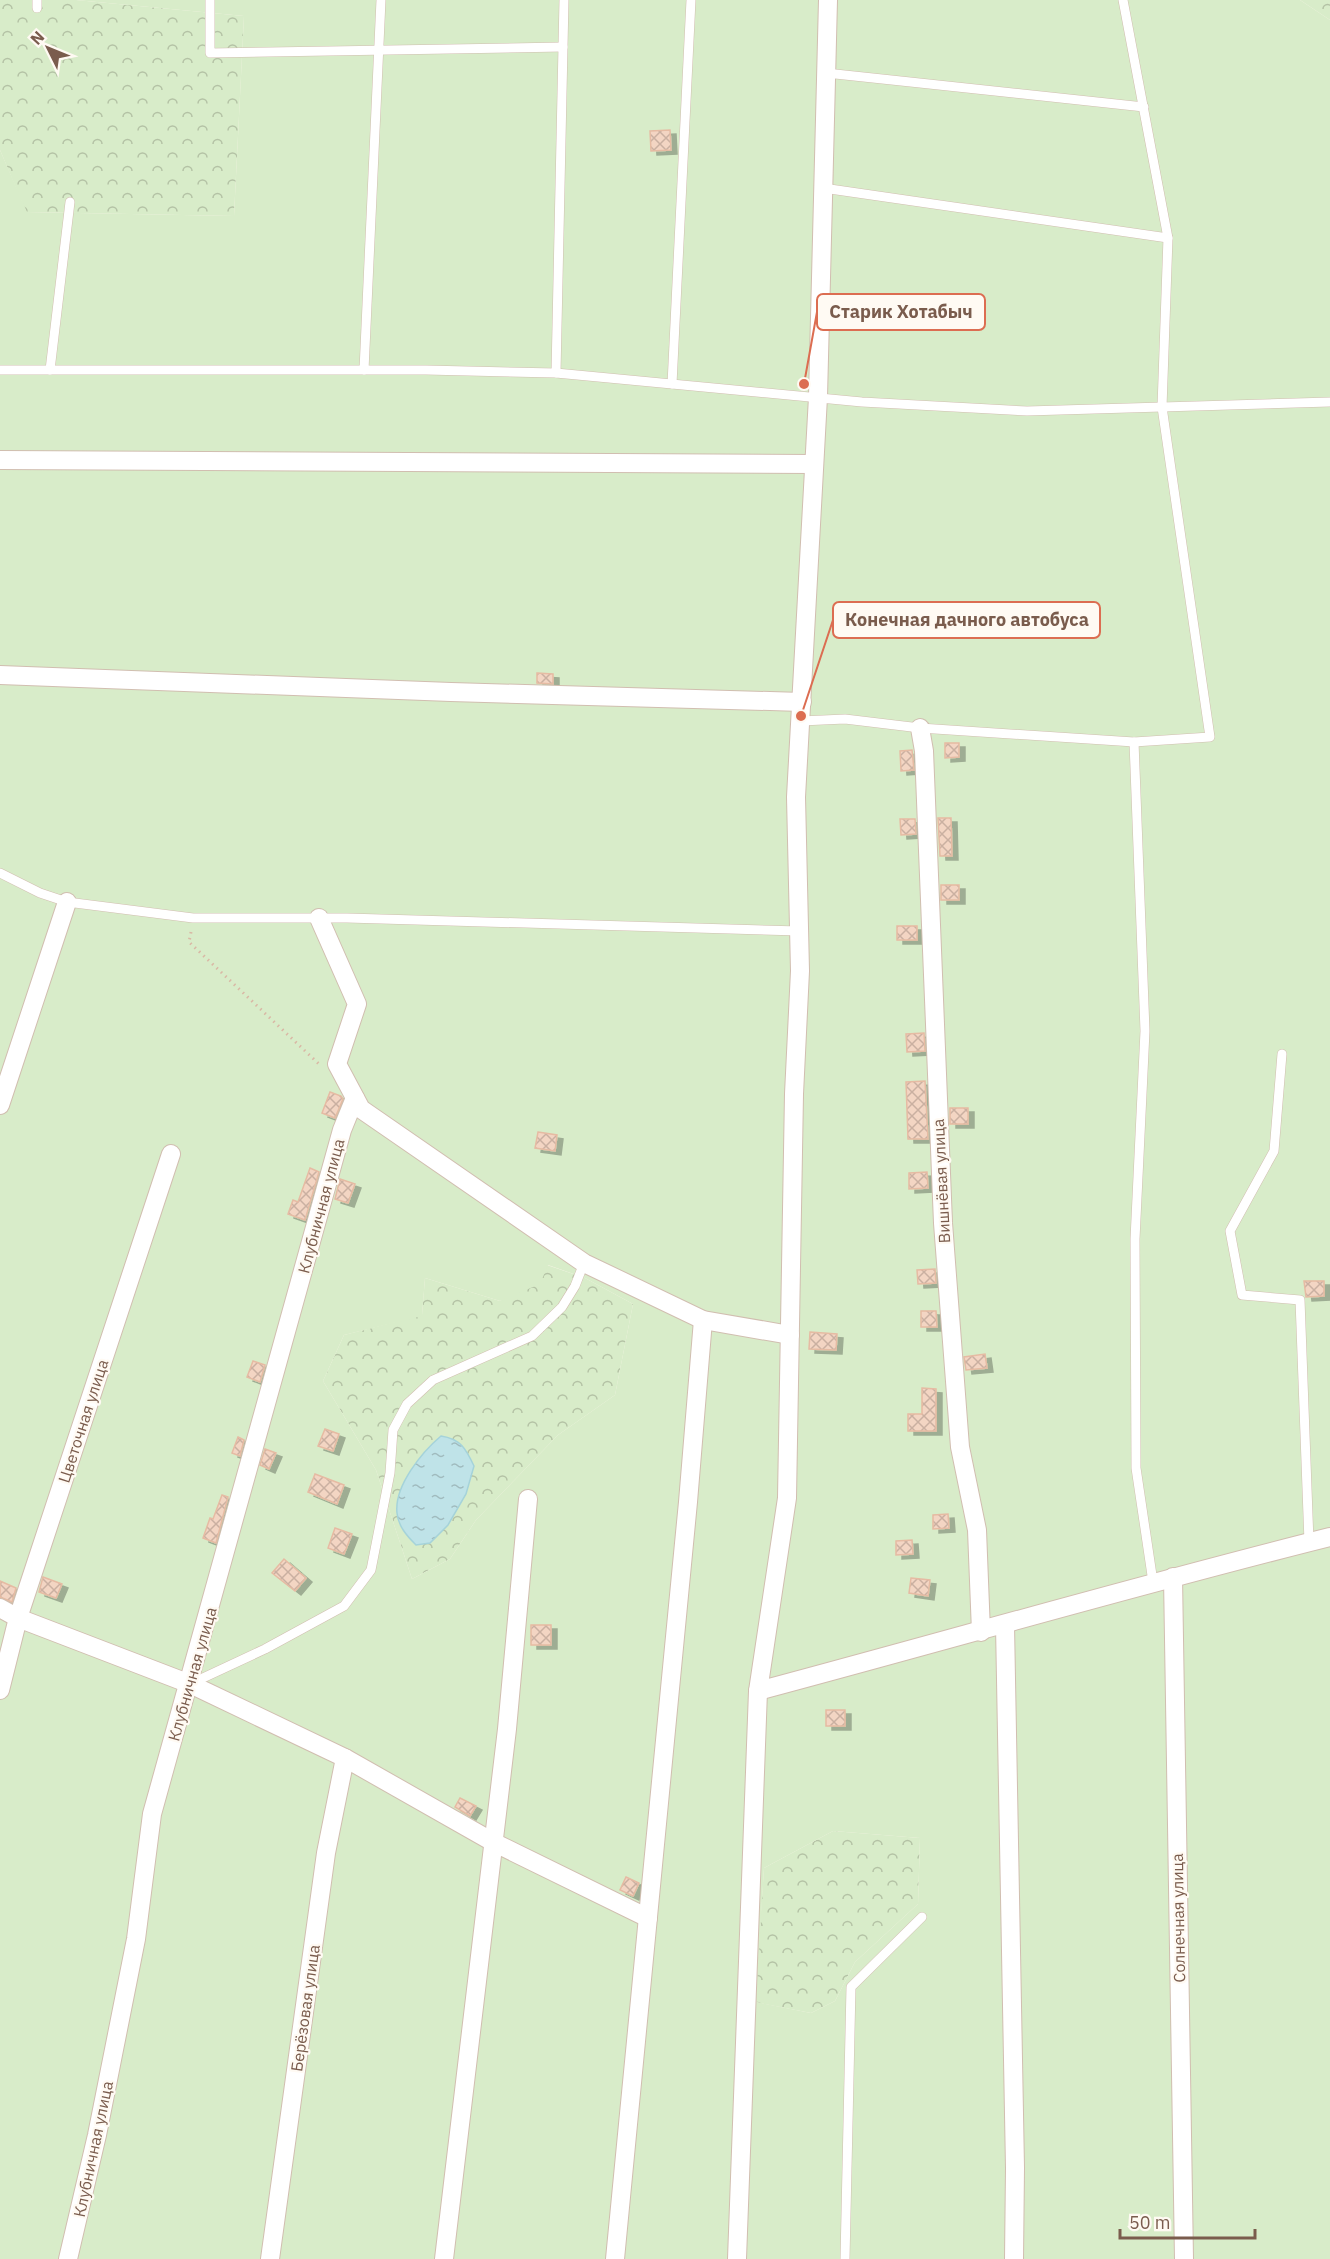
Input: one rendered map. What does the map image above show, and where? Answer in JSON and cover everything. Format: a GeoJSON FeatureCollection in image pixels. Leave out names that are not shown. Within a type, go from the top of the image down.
{"type":"FeatureCollection","features":[{"type":"Feature","properties":{"kind":"street"},"geometry":{"type":"LineString","coordinates":[[737,2259],[758,1691],[787,1498],[794,1106],[800,931],[796,797],[818,397],[828,0]]}},
{"type":"Feature","properties":{"kind":"street"},"geometry":{"type":"LineString","coordinates":[[0,460],[814,464]]}},
{"type":"Feature","properties":{"kind":"street"},"geometry":{"type":"LineString","coordinates":[[0,675],[451,692],[802,702]]}},
{"type":"Feature","properties":{"kind":"street","name":"Вишнёвая улица"},"geometry":{"type":"LineString","coordinates":[[920,728],[924,751],[943,1223],[960,1447],[977,1530],[981,1632]]}},
{"type":"Feature","properties":{"kind":"street"},"geometry":{"type":"LineString","coordinates":[[0,1105],[67,902]]}},
{"type":"Feature","properties":{"kind":"street"},"geometry":{"type":"LineString","coordinates":[[319,918],[357,1004],[337,1064],[361,1109],[584,1263],[703,1320],[790,1335]]}},
{"type":"Feature","properties":{"kind":"street","name":"Клубничная улица"},"geometry":{"type":"LineString","coordinates":[[68,2259],[97,2135],[136,1939],[152,1814],[190,1684],[342,1130],[355,1098]]}},
{"type":"Feature","properties":{"kind":"street","name":"Цветочная улица"},"geometry":{"type":"LineString","coordinates":[[0,1690],[18,1618],[171,1154]]}},
{"type":"Feature","properties":{"kind":"street"},"geometry":{"type":"LineString","coordinates":[[615,2259],[688,1502],[703,1320]]}},
{"type":"Feature","properties":{"kind":"street"},"geometry":{"type":"LineString","coordinates":[[444,2259],[507,1729],[528,1499]]}},
{"type":"Feature","properties":{"kind":"street"},"geometry":{"type":"LineString","coordinates":[[758,1691],[981,1632],[1153,1582],[1330,1537]]}},
{"type":"Feature","properties":{"kind":"street","name":"Солнечная улица"},"geometry":{"type":"LineString","coordinates":[[1173,1577],[1184,2259]]}},
{"type":"Feature","properties":{"kind":"street"},"geometry":{"type":"LineString","coordinates":[[0,1608],[18,1618],[190,1684],[345,1758],[493,1842],[648,1918]]}},
{"type":"Feature","properties":{"kind":"street"},"geometry":{"type":"LineString","coordinates":[[1005,1625],[1015,2168],[1014,2259]]}},
{"type":"Feature","properties":{"kind":"street","name":"Берёзовая улица"},"geometry":{"type":"LineString","coordinates":[[270,2259],[327,1853],[345,1758]]}},
{"type":"Feature","properties":{"kind":"lane"},"geometry":{"type":"LineString","coordinates":[[210,0],[210,54],[563,47]]}},
{"type":"Feature","properties":{"kind":"lane"},"geometry":{"type":"LineString","coordinates":[[364,370],[381,0]]}},
{"type":"Feature","properties":{"kind":"lane"},"geometry":{"type":"LineString","coordinates":[[556,373],[564,0]]}},
{"type":"Feature","properties":{"kind":"lane"},"geometry":{"type":"LineString","coordinates":[[672,384],[691,0]]}},
{"type":"Feature","properties":{"kind":"lane"},"geometry":{"type":"LineString","coordinates":[[801,721],[845,719],[920,728],[1134,742],[1210,737],[1162,407],[1168,238],[1123,0]]}},
{"type":"Feature","properties":{"kind":"lane"},"geometry":{"type":"LineString","coordinates":[[826,73],[1143,107]]}},
{"type":"Feature","properties":{"kind":"lane"},"geometry":{"type":"LineString","coordinates":[[823,188],[1168,238]]}},
{"type":"Feature","properties":{"kind":"lane"},"geometry":{"type":"LineString","coordinates":[[50,370],[70,202]]}},
{"type":"Feature","properties":{"kind":"lane"},"geometry":{"type":"LineString","coordinates":[[0,370],[364,370],[556,373],[818,397],[1027,411],[1330,402]]}},
{"type":"Feature","properties":{"kind":"lane"},"geometry":{"type":"LineString","coordinates":[[1134,742],[1145,1031],[1135,1239],[1137,1468],[1153,1582]]}},
{"type":"Feature","properties":{"kind":"lane"},"geometry":{"type":"LineString","coordinates":[[0,873],[40,893],[67,902],[193,918],[319,918],[800,931]]}},
{"type":"Feature","properties":{"kind":"lane"},"geometry":{"type":"LineString","coordinates":[[1282,1054],[1274,1151],[1230,1231],[1242,1295],[1300,1300],[1309,1542]]}},
{"type":"Feature","properties":{"kind":"lane"},"geometry":{"type":"LineString","coordinates":[[190,1684],[344,1606],[371,1570],[390,1473],[393,1430],[407,1404],[433,1380],[532,1336],[562,1308],[576,1286],[584,1263]]}},
{"type":"Feature","properties":{"kind":"lane"},"geometry":{"type":"LineString","coordinates":[[844,2259],[851,1987],[922,1917]]}},
{"type":"Feature","properties":{"kind":"path"},"geometry":{"type":"LineString","coordinates":[[193,918],[189,942],[326,1070],[344,1077]]}},
{"type":"Feature","properties":{"kind":"green space"},"geometry":{"type":"Polygon","coordinates":[[[0,0],[76,0],[244,16],[234,216],[26,212],[0,150],[0,0]]]}},
{"type":"Feature","properties":{"kind":"green space"},"geometry":{"type":"Polygon","coordinates":[[[76,0],[1300,0],[1330,20],[1330,2259],[0,2259],[0,150],[27,212],[234,216],[244,16],[76,0]],[[548,1265],[540,1284],[500,1301],[425,1278],[422,1316],[344,1335],[323,1381],[376,1470],[412,1579],[450,1559],[476,1520],[558,1435],[615,1395],[633,1304],[585,1278],[548,1265]],[[833,1831],[764,1868],[756,2002],[811,2013],[835,2001],[855,1962],[918,1904],[920,1838],[833,1831]]]}},
{"type":"Feature","properties":{"kind":"green space"},"geometry":{"type":"Polygon","coordinates":[[[1300,0],[1330,0],[1330,20],[1300,0]]]}},
{"type":"Feature","properties":{"kind":"green space"},"geometry":{"type":"Polygon","coordinates":[[[547,1265],[585,1278],[633,1304],[615,1395],[558,1435],[476,1520],[450,1559],[412,1579],[376,1470],[323,1381],[344,1335],[422,1315],[425,1278],[500,1301],[547,1265]]]}},
{"type":"Feature","properties":{"kind":"green space"},"geometry":{"type":"Polygon","coordinates":[[[833,1831],[920,1838],[918,1904],[855,1962],[835,2001],[811,2013],[755,2002],[764,1868],[833,1831]]]}},
{"type":"Feature","properties":{"kind":"water"},"geometry":{"type":"Polygon","coordinates":[[[441,1436],[458,1442],[474,1466],[466,1494],[448,1525],[430,1543],[416,1545],[399,1522],[397,1503],[411,1470],[441,1436]]]}},
{"type":"Feature","properties":{"kind":"building"},"geometry":{"type":"Polygon","coordinates":[[[670,130],[671,150],[651,151],[650,131],[670,130]]]}},
{"type":"Feature","properties":{"kind":"building"},"geometry":{"type":"Polygon","coordinates":[[[537,673],[553,674],[553,684],[537,683],[537,673]]]}},
{"type":"Feature","properties":{"kind":"building"},"geometry":{"type":"Polygon","coordinates":[[[945,743],[959,743],[959,757],[945,758],[945,743]]]}},
{"type":"Feature","properties":{"kind":"building"},"geometry":{"type":"Polygon","coordinates":[[[912,750],[914,770],[901,771],[900,751],[912,750]]]}},
{"type":"Feature","properties":{"kind":"building"},"geometry":{"type":"Polygon","coordinates":[[[938,818],[951,818],[952,856],[940,856],[938,818]]]}},
{"type":"Feature","properties":{"kind":"building"},"geometry":{"type":"Polygon","coordinates":[[[900,819],[915,819],[916,834],[901,835],[900,819]]]}},
{"type":"Feature","properties":{"kind":"building"},"geometry":{"type":"Polygon","coordinates":[[[941,885],[959,885],[959,900],[941,900],[941,885]]]}},
{"type":"Feature","properties":{"kind":"building"},"geometry":{"type":"Polygon","coordinates":[[[897,926],[917,926],[917,940],[897,940],[897,926]]]}},
{"type":"Feature","properties":{"kind":"building"},"geometry":{"type":"Polygon","coordinates":[[[924,1033],[925,1051],[907,1052],[906,1034],[924,1033]]]}},
{"type":"Feature","properties":{"kind":"building"},"geometry":{"type":"Polygon","coordinates":[[[925,1081],[928,1139],[908,1139],[906,1082],[925,1081]]]}},
{"type":"Feature","properties":{"kind":"building"},"geometry":{"type":"Polygon","coordinates":[[[330,1092],[343,1099],[335,1118],[322,1113],[330,1092]]]}},
{"type":"Feature","properties":{"kind":"building"},"geometry":{"type":"Polygon","coordinates":[[[950,1108],[968,1108],[968,1124],[950,1124],[950,1108]]]}},
{"type":"Feature","properties":{"kind":"building"},"geometry":{"type":"Polygon","coordinates":[[[538,1132],[557,1135],[555,1151],[535,1148],[538,1132]]]}},
{"type":"Feature","properties":{"kind":"building"},"geometry":{"type":"Polygon","coordinates":[[[310,1168],[319,1172],[305,1220],[288,1214],[293,1200],[298,1202],[310,1168]]]}},
{"type":"Feature","properties":{"kind":"building"},"geometry":{"type":"Polygon","coordinates":[[[927,1172],[928,1188],[909,1189],[909,1173],[927,1172]]]}},
{"type":"Feature","properties":{"kind":"building"},"geometry":{"type":"Polygon","coordinates":[[[340,1179],[355,1184],[348,1203],[335,1199],[340,1179]]]}},
{"type":"Feature","properties":{"kind":"building"},"geometry":{"type":"Polygon","coordinates":[[[935,1269],[936,1283],[918,1284],[917,1270],[935,1269]]]}},
{"type":"Feature","properties":{"kind":"building"},"geometry":{"type":"Polygon","coordinates":[[[1304,1281],[1324,1281],[1324,1296],[1306,1297],[1304,1281]]]}},
{"type":"Feature","properties":{"kind":"building"},"geometry":{"type":"Polygon","coordinates":[[[921,1311],[936,1311],[937,1327],[921,1327],[921,1311]]]}},
{"type":"Feature","properties":{"kind":"building"},"geometry":{"type":"Polygon","coordinates":[[[810,1332],[837,1334],[836,1350],[809,1349],[810,1332]]]}},
{"type":"Feature","properties":{"kind":"building"},"geometry":{"type":"Polygon","coordinates":[[[985,1354],[987,1368],[966,1370],[964,1357],[985,1354]]]}},
{"type":"Feature","properties":{"kind":"building"},"geometry":{"type":"Polygon","coordinates":[[[253,1361],[265,1365],[260,1382],[247,1377],[253,1361]]]}},
{"type":"Feature","properties":{"kind":"building"},"geometry":{"type":"Polygon","coordinates":[[[922,1388],[936,1389],[936,1431],[908,1431],[908,1414],[922,1414],[922,1388]]]}},
{"type":"Feature","properties":{"kind":"building"},"geometry":{"type":"Polygon","coordinates":[[[325,1429],[339,1434],[333,1451],[318,1446],[325,1429]]]}},
{"type":"Feature","properties":{"kind":"building"},"geometry":{"type":"Polygon","coordinates":[[[238,1437],[244,1440],[240,1456],[232,1453],[238,1437]]]}},
{"type":"Feature","properties":{"kind":"building"},"geometry":{"type":"Polygon","coordinates":[[[265,1449],[276,1453],[269,1469],[260,1465],[265,1449]]]}},
{"type":"Feature","properties":{"kind":"building"},"geometry":{"type":"Polygon","coordinates":[[[315,1474],[344,1485],[337,1504],[308,1492],[315,1474]]]}},
{"type":"Feature","properties":{"kind":"building"},"geometry":{"type":"Polygon","coordinates":[[[222,1495],[228,1497],[216,1543],[203,1538],[222,1495]]]}},
{"type":"Feature","properties":{"kind":"building"},"geometry":{"type":"Polygon","coordinates":[[[948,1514],[949,1528],[933,1529],[933,1515],[948,1514]]]}},
{"type":"Feature","properties":{"kind":"building"},"geometry":{"type":"Polygon","coordinates":[[[335,1528],[352,1534],[344,1554],[328,1548],[335,1528]]]}},
{"type":"Feature","properties":{"kind":"building"},"geometry":{"type":"Polygon","coordinates":[[[912,1540],[913,1554],[896,1555],[896,1541],[912,1540]]]}},
{"type":"Feature","properties":{"kind":"building"},"geometry":{"type":"Polygon","coordinates":[[[284,1559],[306,1578],[295,1591],[272,1573],[284,1559]]]}},
{"type":"Feature","properties":{"kind":"building"},"geometry":{"type":"Polygon","coordinates":[[[43,1577],[62,1584],[56,1598],[39,1592],[43,1577]]]}},
{"type":"Feature","properties":{"kind":"building"},"geometry":{"type":"Polygon","coordinates":[[[911,1578],[930,1580],[928,1596],[909,1593],[911,1578]]]}},
{"type":"Feature","properties":{"kind":"building"},"geometry":{"type":"Polygon","coordinates":[[[0,1581],[16,1588],[12,1602],[0,1597],[0,1581]]]}},
{"type":"Feature","properties":{"kind":"building"},"geometry":{"type":"Polygon","coordinates":[[[531,1625],[551,1625],[551,1645],[531,1645],[531,1625]]]}},
{"type":"Feature","properties":{"kind":"building"},"geometry":{"type":"Polygon","coordinates":[[[826,1710],[845,1710],[845,1726],[826,1726],[826,1710]]]}},
{"type":"Feature","properties":{"kind":"building"},"geometry":{"type":"Polygon","coordinates":[[[460,1798],[476,1806],[470,1816],[455,1807],[460,1798]]]}},
{"type":"Feature","properties":{"kind":"building"},"geometry":{"type":"Polygon","coordinates":[[[626,1877],[639,1883],[633,1896],[620,1890],[626,1877]]]}},
{"type":"Feature","properties":{"kind":"place","name":"Старик Хотабыч"},"geometry":{"type":"Point","coordinates":[804,384]}},
{"type":"Feature","properties":{"kind":"place","name":"Конечная дачного автобуса"},"geometry":{"type":"Point","coordinates":[801,716]}}]}
